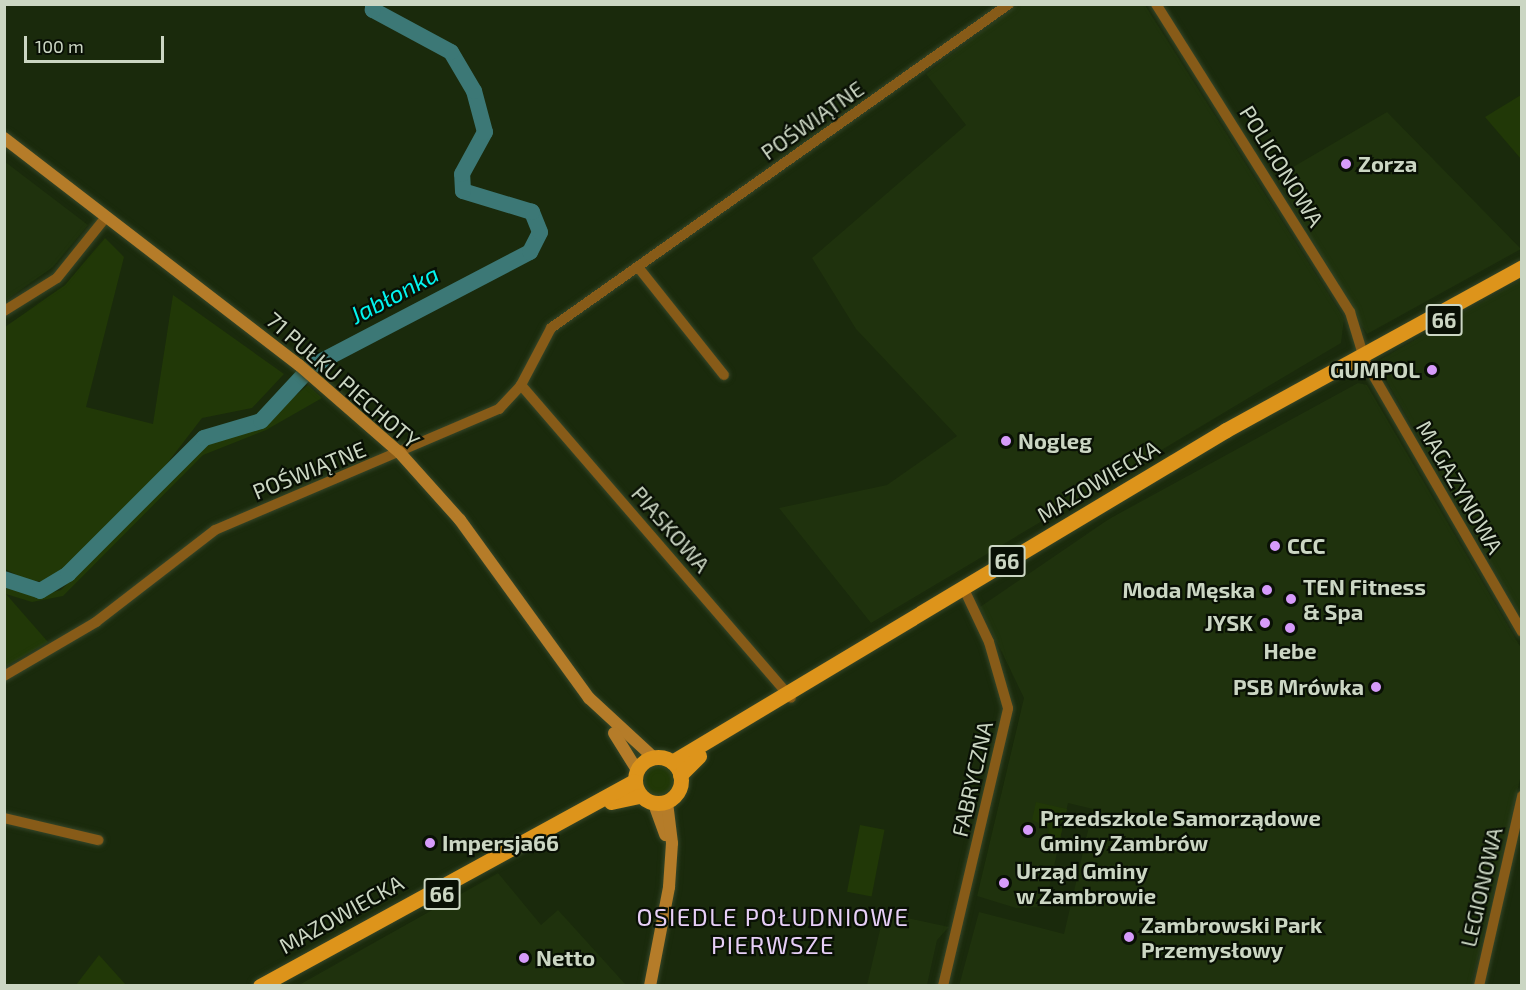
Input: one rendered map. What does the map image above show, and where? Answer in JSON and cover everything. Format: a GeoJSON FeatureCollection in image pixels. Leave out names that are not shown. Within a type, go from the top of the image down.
{"type":"FeatureCollection","features":[{"type":"Feature","properties":{"kind":"main road","name":"MAZOWIECKA"},"geometry":{"type":"LineString","coordinates":[[676,768],[789,695],[965,590],[1521,267]]}},
{"type":"Feature","properties":{"kind":"main road","name":"MAZOWIECKA"},"geometry":{"type":"LineString","coordinates":[[1364,357],[1521,277]]}},
{"type":"Feature","properties":{"kind":"main road"},"geometry":{"type":"LineString","coordinates":[[653,757],[676,768],[680,789],[660,803],[640,796],[635,775],[653,757]]}},
{"type":"Feature","properties":{"kind":"main road","name":"MAZOWIECKA"},"geometry":{"type":"LineString","coordinates":[[260,986],[635,775]]}},
{"type":"Feature","properties":{"kind":"main road","name":"MAZOWIECKA"},"geometry":{"type":"LineString","coordinates":[[277,986],[590,811],[640,796]]}},
{"type":"Feature","properties":{"kind":"street","name":"POŚWIĄTNE"},"geometry":{"type":"LineString","coordinates":[[4,676],[96,622],[215,530],[499,409],[521,385],[552,328],[1009,4]]}},
{"type":"Feature","properties":{"kind":"street","name":"POLIGONOWA"},"geometry":{"type":"LineString","coordinates":[[1156,4],[1350,312],[1364,357]]}},
{"type":"Feature","properties":{"kind":"street","name":"71 PUŁKU PIECHOTY"},"geometry":{"type":"LineString","coordinates":[[4,138],[299,365],[400,453],[460,520],[589,698],[653,757]]}},
{"type":"Feature","properties":{"kind":"street"},"geometry":{"type":"LineString","coordinates":[[4,312],[57,278],[106,217]]}},
{"type":"Feature","properties":{"kind":"street"},"geometry":{"type":"LineString","coordinates":[[638,267],[724,375]]}},
{"type":"Feature","properties":{"kind":"street","name":"MAGAZYNOWA"},"geometry":{"type":"LineString","coordinates":[[1364,357],[1521,632]]}},
{"type":"Feature","properties":{"kind":"street","name":"PIASKOWA"},"geometry":{"type":"LineString","coordinates":[[521,385],[789,695]]}},
{"type":"Feature","properties":{"kind":"street","name":"FABRYCZNA"},"geometry":{"type":"LineString","coordinates":[[943,986],[1008,708],[989,642],[965,590]]}},
{"type":"Feature","properties":{"kind":"street"},"geometry":{"type":"LineString","coordinates":[[589,698],[635,775]]}},
{"type":"Feature","properties":{"kind":"street","name":"LEGIONOWA"},"geometry":{"type":"LineString","coordinates":[[1479,986],[1521,796]]}},
{"type":"Feature","properties":{"kind":"street"},"geometry":{"type":"LineString","coordinates":[[650,986],[671,866],[660,803]]}},
{"type":"Feature","properties":{"kind":"street"},"geometry":{"type":"LineString","coordinates":[[4,818],[98,840]]}},
{"type":"Feature","properties":{"kind":"shaded area"},"geometry":{"type":"Polygon","coordinates":[[[1017,5],[1145,5],[1344,319],[1341,343],[871,623],[779,508],[887,485],[957,436],[856,329],[812,258],[966,125],[926,74],[1017,5]]]}},
{"type":"Feature","properties":{"kind":"shaded area"},"geometry":{"type":"Polygon","coordinates":[[[1521,95],[1521,159],[1485,117],[1521,95]]]}},
{"type":"Feature","properties":{"kind":"shaded area"},"geometry":{"type":"Polygon","coordinates":[[[1387,112],[1521,249],[1367,334],[1276,177],[1387,112]]]}},
{"type":"Feature","properties":{"kind":"shaded area"},"geometry":{"type":"Polygon","coordinates":[[[4,161],[88,225],[53,267],[5,301],[4,161]]]}},
{"type":"Feature","properties":{"kind":"shaded area"},"geometry":{"type":"Polygon","coordinates":[[[105,238],[124,257],[86,407],[153,424],[173,295],[284,374],[252,408],[202,418],[152,483],[59,576],[47,582],[27,580],[5,569],[5,327],[65,285],[105,238]]]}},
{"type":"Feature","properties":{"kind":"shaded area"},"geometry":{"type":"Polygon","coordinates":[[[1521,280],[1521,616],[1376,362],[1521,280]]]}},
{"type":"Feature","properties":{"kind":"shaded area"},"geometry":{"type":"Polygon","coordinates":[[[1358,383],[1367,385],[1521,648],[1521,775],[1471,985],[959,986],[979,912],[1064,934],[1093,809],[1068,803],[1045,907],[1016,908],[977,896],[1024,698],[980,607],[1109,519],[1358,383]]]}},
{"type":"Feature","properties":{"kind":"shaded area"},"geometry":{"type":"Polygon","coordinates":[[[308,385],[322,398],[266,430],[203,455],[63,596],[32,602],[6,594],[48,642],[6,666],[5,583],[35,597],[61,590],[207,445],[258,428],[308,385]]]}},
{"type":"Feature","properties":{"kind":"shaded area"},"geometry":{"type":"Polygon","coordinates":[[[658,764],[669,769],[674,780],[669,791],[658,796],[647,791],[642,780],[647,769],[658,764]]]}},
{"type":"Feature","properties":{"kind":"shaded area"},"geometry":{"type":"Polygon","coordinates":[[[1036,802],[1067,809],[1058,847],[1046,844],[1049,828],[1032,820],[1036,802]]]}},
{"type":"Feature","properties":{"kind":"shaded area"},"geometry":{"type":"Polygon","coordinates":[[[860,825],[885,830],[872,897],[847,892],[860,825]]]}},
{"type":"Feature","properties":{"kind":"shaded area"},"geometry":{"type":"Polygon","coordinates":[[[498,873],[541,925],[558,910],[626,985],[299,985],[498,873]]]}},
{"type":"Feature","properties":{"kind":"shaded area"},"geometry":{"type":"Polygon","coordinates":[[[884,913],[949,927],[937,940],[927,985],[867,985],[884,913]]]}},
{"type":"Feature","properties":{"kind":"shaded area"},"geometry":{"type":"Polygon","coordinates":[[[99,955],[126,985],[76,985],[99,955]]]}},
{"type":"Feature","properties":{"kind":"waterway","name":"Jabłonka"},"geometry":{"type":"LineString","coordinates":[[4,579],[40,591],[68,574],[204,438],[261,421],[312,366],[530,252],[540,232],[532,212],[463,191],[462,174],[485,132],[474,91],[451,52],[373,10],[373,4]]}},
{"type":"Feature","properties":{"kind":"place","name":"Zorza"},"geometry":{"type":"Point","coordinates":[1346,164]}},
{"type":"Feature","properties":{"kind":"place","name":"GUMPOL"},"geometry":{"type":"Point","coordinates":[1432,370]}},
{"type":"Feature","properties":{"kind":"place","name":"Nogleg"},"geometry":{"type":"Point","coordinates":[1006,441]}},
{"type":"Feature","properties":{"kind":"place","name":"CCC"},"geometry":{"type":"Point","coordinates":[1275,546]}},
{"type":"Feature","properties":{"kind":"place","name":"Moda Męska"},"geometry":{"type":"Point","coordinates":[1267,590]}},
{"type":"Feature","properties":{"kind":"place","name":"TEN Fitness & Spa"},"geometry":{"type":"Point","coordinates":[1291,599]}},
{"type":"Feature","properties":{"kind":"place","name":"JYSK"},"geometry":{"type":"Point","coordinates":[1265,623]}},
{"type":"Feature","properties":{"kind":"place","name":"Hebe"},"geometry":{"type":"Point","coordinates":[1290,628]}},
{"type":"Feature","properties":{"kind":"place","name":"PSB Mrówka"},"geometry":{"type":"Point","coordinates":[1376,687]}},
{"type":"Feature","properties":{"kind":"place","name":"Przedszkole Samorządowe Gminy Zambrów"},"geometry":{"type":"Point","coordinates":[1028,830]}},
{"type":"Feature","properties":{"kind":"place","name":"Impersja66"},"geometry":{"type":"Point","coordinates":[430,843]}},
{"type":"Feature","properties":{"kind":"place","name":"Urząd Gminy w Zambrowie"},"geometry":{"type":"Point","coordinates":[1004,883]}},
{"type":"Feature","properties":{"kind":"place","name":"Zambrowski Park Przemysłowy"},"geometry":{"type":"Point","coordinates":[1129,937]}},
{"type":"Feature","properties":{"kind":"place","name":"Netto"},"geometry":{"type":"Point","coordinates":[524,958]}},
{"type":"Feature","properties":{"kind":"district","name":"OSIEDLE POŁUDNIOWE PIERWSZE"},"geometry":{"type":"Point","coordinates":[773,931]}}]}
